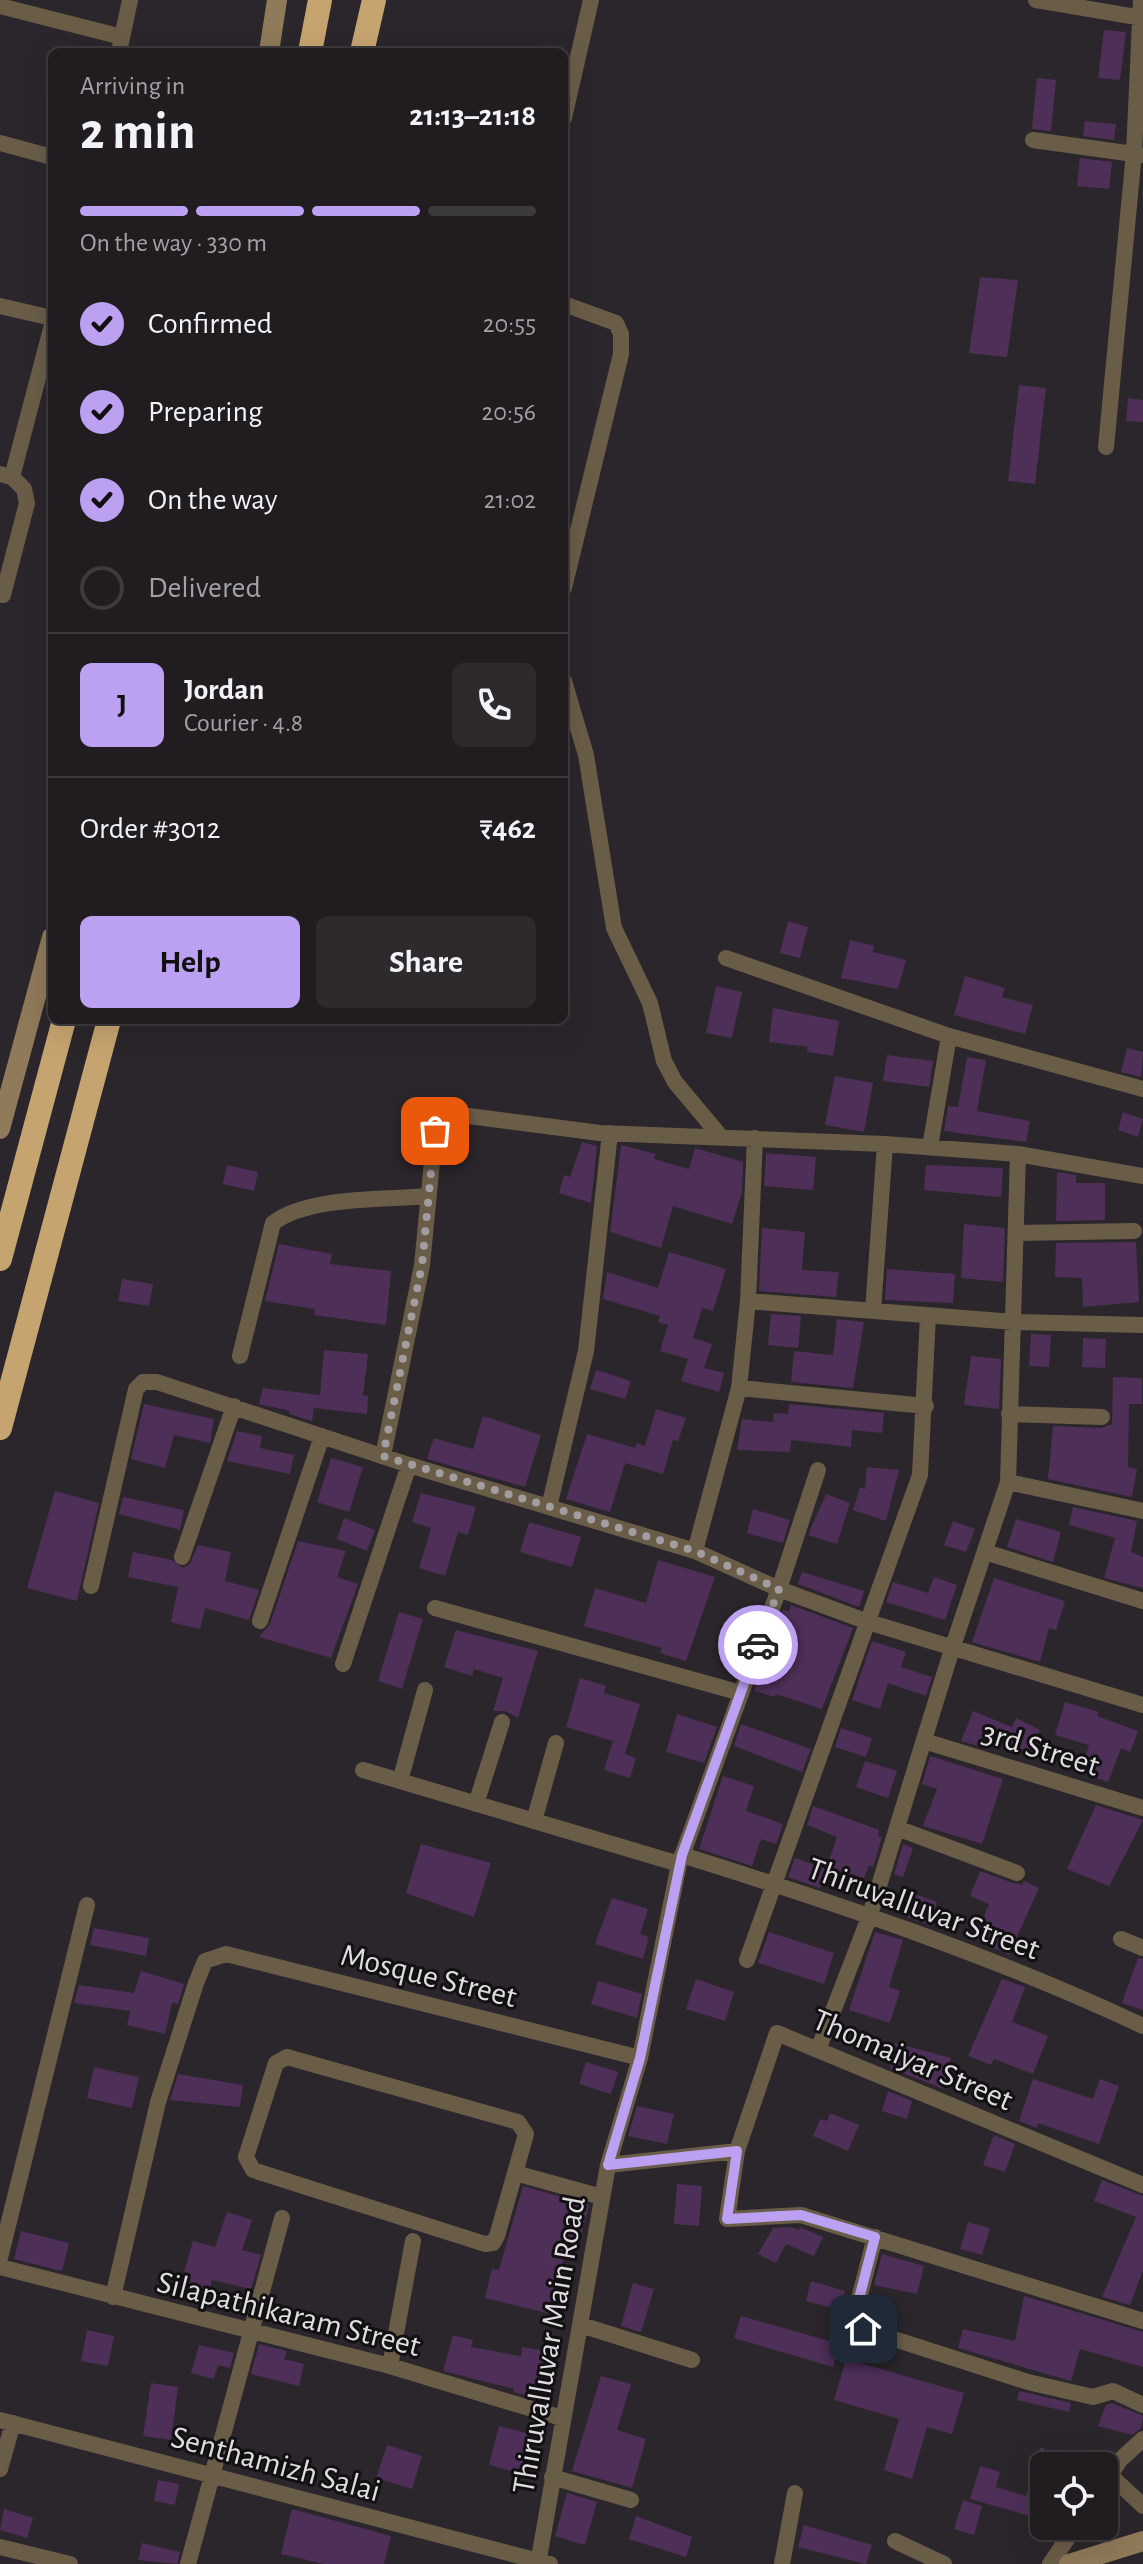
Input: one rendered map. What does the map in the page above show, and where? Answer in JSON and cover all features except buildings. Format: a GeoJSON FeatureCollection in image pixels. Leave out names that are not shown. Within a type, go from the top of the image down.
{"type":"FeatureCollection","features":[{"type":"Feature","properties":{"kind":"highway"},"geometry":{"type":"LineString","coordinates":[[311,48],[320,0]]}},
{"type":"Feature","properties":{"kind":"highway"},"geometry":{"type":"LineString","coordinates":[[363,48],[374,0]]}},
{"type":"Feature","properties":{"kind":"highway"},"geometry":{"type":"LineString","coordinates":[[0,1259],[63,1024]]}},
{"type":"Feature","properties":{"kind":"highway"},"geometry":{"type":"LineString","coordinates":[[0,1428],[108,1024]]}},
{"type":"Feature","properties":{"kind":"street"},"geometry":{"type":"LineString","coordinates":[[0,6],[121,45],[130,0]]}},
{"type":"Feature","properties":{"kind":"street"},"geometry":{"type":"LineString","coordinates":[[270,48],[277,0]]}},
{"type":"Feature","properties":{"kind":"street"},"geometry":{"type":"LineString","coordinates":[[568,101],[591,0]]}},
{"type":"Feature","properties":{"kind":"street"},"geometry":{"type":"LineString","coordinates":[[1036,0],[1141,18]]}},
{"type":"Feature","properties":{"kind":"street"},"geometry":{"type":"LineString","coordinates":[[1106,447],[1138,154],[1141,0]]}},
{"type":"Feature","properties":{"kind":"street"},"geometry":{"type":"LineString","coordinates":[[1033,140],[1138,154]]}},
{"type":"Feature","properties":{"kind":"street"},"geometry":{"type":"LineString","coordinates":[[0,143],[48,156]]}},
{"type":"Feature","properties":{"kind":"street"},"geometry":{"type":"LineString","coordinates":[[568,305],[616,323],[621,334],[621,354],[568,572]]}},
{"type":"Feature","properties":{"kind":"street"},"geometry":{"type":"LineString","coordinates":[[0,306],[48,317]]}},
{"type":"Feature","properties":{"kind":"street"},"geometry":{"type":"LineString","coordinates":[[3,595],[27,503],[24,489],[6,475],[48,338]]}},
{"type":"Feature","properties":{"kind":"street"},"geometry":{"type":"LineString","coordinates":[[568,694],[586,755],[614,928],[650,1003],[664,1061],[675,1082],[721,1137]]}},
{"type":"Feature","properties":{"kind":"street"},"geometry":{"type":"LineString","coordinates":[[0,1129],[6,1085],[48,950]]}},
{"type":"Feature","properties":{"kind":"street"},"geometry":{"type":"LineString","coordinates":[[726,958],[949,1036],[1143,1089]]}},
{"type":"Feature","properties":{"kind":"street"},"geometry":{"type":"LineString","coordinates":[[930,1147],[949,1036]]}},
{"type":"Feature","properties":{"kind":"street"},"geometry":{"type":"LineString","coordinates":[[383,1456],[422,1265],[435,1131],[448,1117],[461,1115],[610,1133],[885,1144],[1018,1154],[1143,1176]]}},
{"type":"Feature","properties":{"kind":"street"},"geometry":{"type":"LineString","coordinates":[[549,1507],[586,1351],[610,1133]]}},
{"type":"Feature","properties":{"kind":"street"},"geometry":{"type":"LineString","coordinates":[[695,1551],[739,1388],[748,1301],[755,1138]]}},
{"type":"Feature","properties":{"kind":"street"},"geometry":{"type":"LineString","coordinates":[[873,1311],[885,1144]]}},
{"type":"Feature","properties":{"kind":"street"},"geometry":{"type":"LineString","coordinates":[[818,2050],[870,1915],[952,1649],[1008,1482],[1018,1154]]}},
{"type":"Feature","properties":{"kind":"street"},"geometry":{"type":"LineString","coordinates":[[240,1356],[273,1223],[286,1213],[308,1207],[427,1196]]}},
{"type":"Feature","properties":{"kind":"street"},"geometry":{"type":"LineString","coordinates":[[1016,1233],[1134,1231]]}},
{"type":"Feature","properties":{"kind":"street"},"geometry":{"type":"LineString","coordinates":[[748,1301],[1014,1322],[1143,1325]]}},
{"type":"Feature","properties":{"kind":"street"},"geometry":{"type":"LineString","coordinates":[[747,1960],[920,1475],[926,1406],[928,1315]]}},
{"type":"Feature","properties":{"kind":"street"},"geometry":{"type":"LineString","coordinates":[[91,1586],[136,1389],[143,1382],[157,1382],[409,1465],[695,1551],[779,1589],[868,1622],[1143,1705]]}},
{"type":"Feature","properties":{"kind":"street"},"geometry":{"type":"LineString","coordinates":[[739,1388],[926,1406]]}},
{"type":"Feature","properties":{"kind":"street"},"geometry":{"type":"LineString","coordinates":[[182,1557],[234,1406]]}},
{"type":"Feature","properties":{"kind":"street"},"geometry":{"type":"LineString","coordinates":[[1009,1414],[1102,1417]]}},
{"type":"Feature","properties":{"kind":"street"},"geometry":{"type":"LineString","coordinates":[[260,1621],[322,1436]]}},
{"type":"Feature","properties":{"kind":"street"},"geometry":{"type":"LineString","coordinates":[[343,1664],[409,1465]]}},
{"type":"Feature","properties":{"kind":"street","name":"Thiruvalluvar Main Road"},"geometry":{"type":"LineString","coordinates":[[542,2563],[552,2477],[608,2165],[640,2058],[681,1860],[779,1589],[818,1470]]}},
{"type":"Feature","properties":{"kind":"street"},"geometry":{"type":"LineString","coordinates":[[1008,1482],[1143,1511]]}},
{"type":"Feature","properties":{"kind":"street"},"geometry":{"type":"LineString","coordinates":[[985,1552],[1143,1601]]}},
{"type":"Feature","properties":{"kind":"street"},"geometry":{"type":"LineString","coordinates":[[435,1608],[741,1693]]}},
{"type":"Feature","properties":{"kind":"street"},"geometry":{"type":"LineString","coordinates":[[400,1781],[425,1690]]}},
{"type":"Feature","properties":{"kind":"street"},"geometry":{"type":"LineString","coordinates":[[476,1804],[502,1722]]}},
{"type":"Feature","properties":{"kind":"street","name":"3rd Street"},"geometry":{"type":"LineString","coordinates":[[924,1741],[1143,1808]]}},
{"type":"Feature","properties":{"kind":"street"},"geometry":{"type":"LineString","coordinates":[[534,1821],[556,1743]]}},
{"type":"Feature","properties":{"kind":"street","name":"Thiruvalluvar Street"},"geometry":{"type":"LineString","coordinates":[[363,1770],[534,1821],[775,1884],[870,1915],[1071,1992],[1143,2026]]}},
{"type":"Feature","properties":{"kind":"street"},"geometry":{"type":"LineString","coordinates":[[897,1828],[1017,1873]]}},
{"type":"Feature","properties":{"kind":"street"},"geometry":{"type":"LineString","coordinates":[[0,2258],[87,1905]]}},
{"type":"Feature","properties":{"kind":"street"},"geometry":{"type":"LineString","coordinates":[[1121,1939],[1143,1948]]}},
{"type":"Feature","properties":{"kind":"street","name":"Mosque Street"},"geometry":{"type":"LineString","coordinates":[[113,2297],[158,2102],[205,1961],[226,1954],[640,2058]]}},
{"type":"Feature","properties":{"kind":"street","name":"Thomaiyar Street"},"geometry":{"type":"LineString","coordinates":[[737,2151],[777,2033],[1143,2185]]}},
{"type":"Feature","properties":{"kind":"street"},"geometry":{"type":"LineString","coordinates":[[287,2057],[518,2122],[526,2134],[515,2173],[497,2236],[493,2243],[485,2244],[253,2170],[246,2157],[276,2063],[287,2057]]}},
{"type":"Feature","properties":{"kind":"street"},"geometry":{"type":"LineString","coordinates":[[608,2165],[737,2151],[727,2219],[801,2215],[1143,2321]]}},
{"type":"Feature","properties":{"kind":"street"},"geometry":{"type":"LineString","coordinates":[[515,2173],[602,2197]]}},
{"type":"Feature","properties":{"kind":"street"},"geometry":{"type":"LineString","coordinates":[[188,2564],[282,2218]]}},
{"type":"Feature","properties":{"kind":"street"},"geometry":{"type":"LineString","coordinates":[[875,2237],[855,2314],[863,2329],[1028,2382],[1093,2397],[1113,2391],[1143,2405]]}},
{"type":"Feature","properties":{"kind":"street"},"geometry":{"type":"LineString","coordinates":[[390,2366],[413,2241]]}},
{"type":"Feature","properties":{"kind":"street","name":"Silapathikaram Street"},"geometry":{"type":"LineString","coordinates":[[0,2267],[390,2366],[562,2418]]}},
{"type":"Feature","properties":{"kind":"street"},"geometry":{"type":"LineString","coordinates":[[581,2325],[692,2360]]}},
{"type":"Feature","properties":{"kind":"street"},"geometry":{"type":"LineString","coordinates":[[0,2469],[7,2422]]}},
{"type":"Feature","properties":{"kind":"street","name":"Senthamizh Salai"},"geometry":{"type":"LineString","coordinates":[[7,2422],[542,2563]]}},
{"type":"Feature","properties":{"kind":"street"},"geometry":{"type":"LineString","coordinates":[[1118,2467],[1143,2439]]}},
{"type":"Feature","properties":{"kind":"street"},"geometry":{"type":"LineString","coordinates":[[552,2477],[631,2500]]}},
{"type":"Feature","properties":{"kind":"street"},"geometry":{"type":"LineString","coordinates":[[1118,2487],[1143,2506]]}},
{"type":"Feature","properties":{"kind":"street"},"geometry":{"type":"LineString","coordinates":[[782,2564],[795,2493]]}},
{"type":"Feature","properties":{"kind":"street"},"geometry":{"type":"LineString","coordinates":[[1050,2564],[1066,2540]]}},
{"type":"Feature","properties":{"kind":"street"},"geometry":{"type":"LineString","coordinates":[[895,2541],[944,2564]]}},
{"type":"Feature","properties":{"kind":"street"},"geometry":{"type":"LineString","coordinates":[[1069,2564],[1143,2541]]}},
{"type":"Feature","properties":{"kind":"street"},"geometry":{"type":"LineString","coordinates":[[0,2547],[70,2564]]}},
{"type":"Feature","properties":{"kind":"way so far"},"geometry":{"type":"LineString","coordinates":[[435,1131],[422,1265],[383,1456],[695,1551],[779,1589],[758,1645]]}},
{"type":"Feature","properties":{"kind":"route"},"geometry":{"type":"LineString","coordinates":[[758,1645],[679,1864],[640,2058],[608,2165],[737,2151],[727,2219],[801,2215],[875,2237],[855,2314],[863,2329]]}}]}
